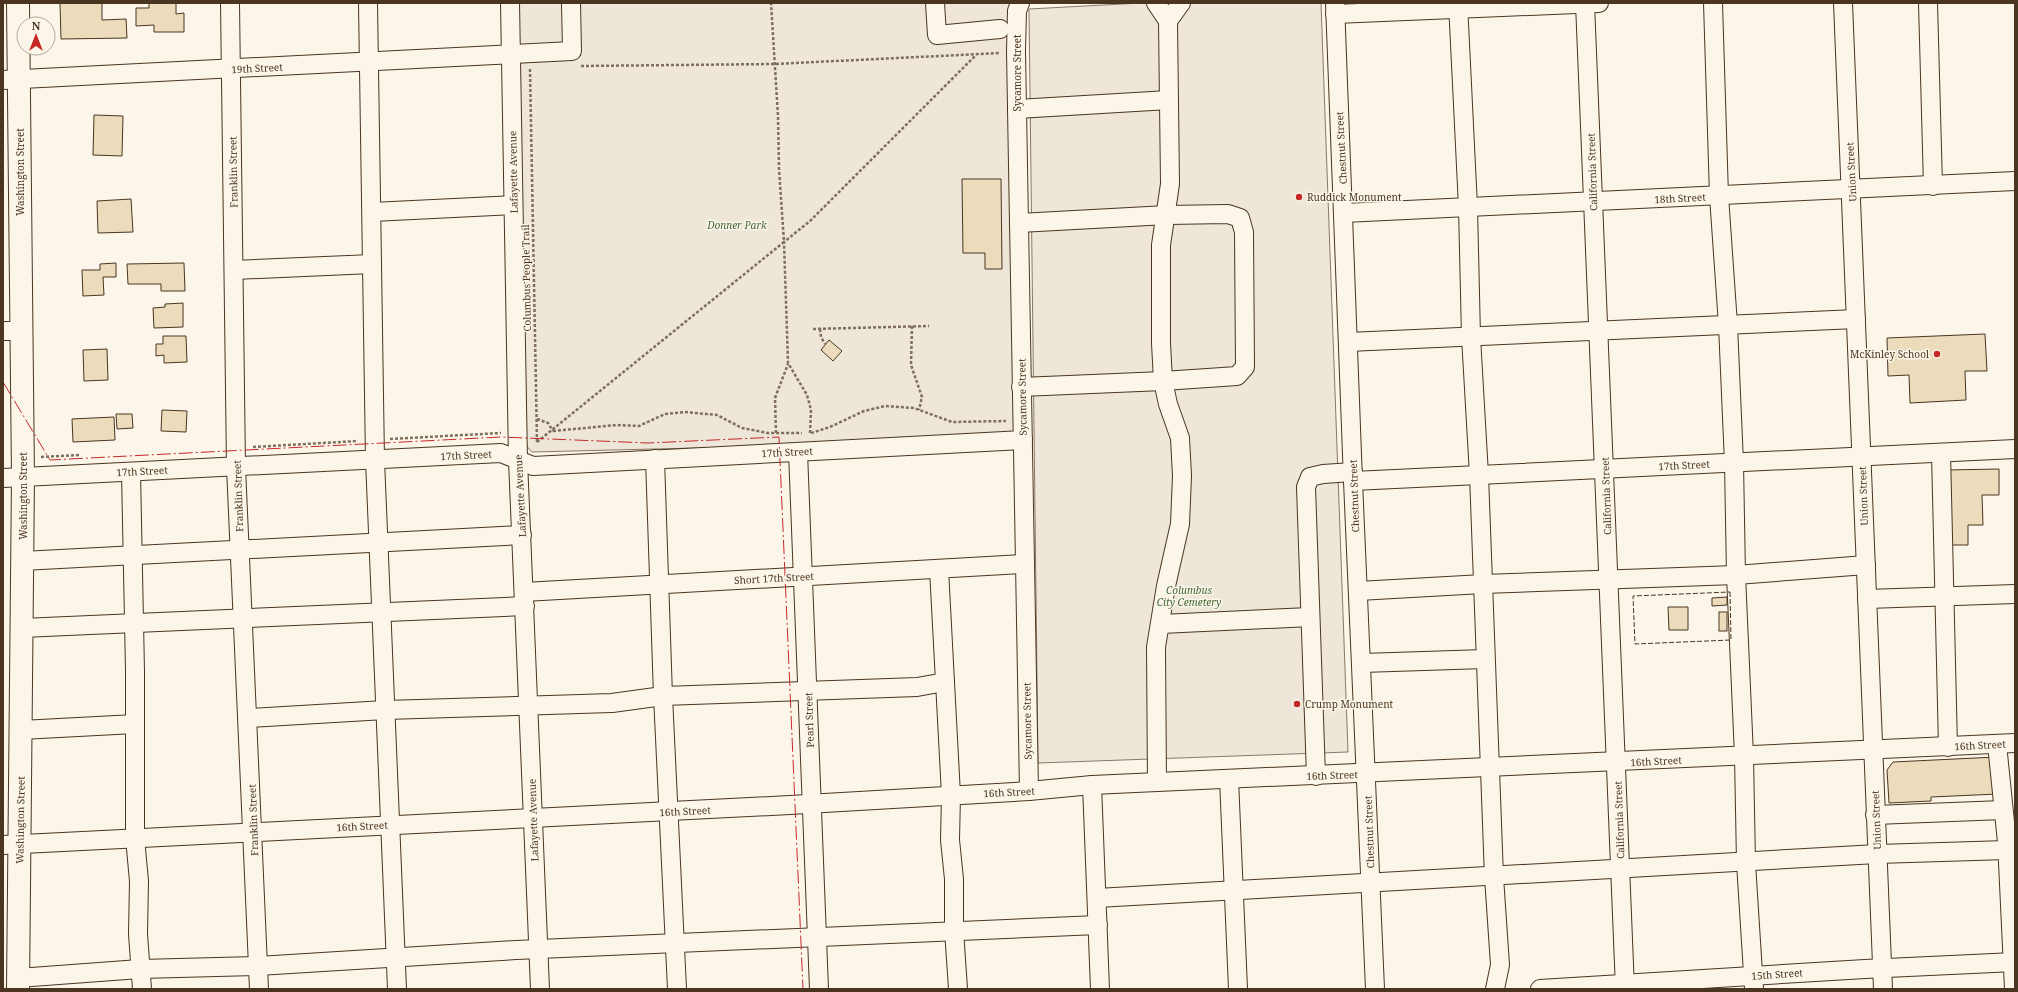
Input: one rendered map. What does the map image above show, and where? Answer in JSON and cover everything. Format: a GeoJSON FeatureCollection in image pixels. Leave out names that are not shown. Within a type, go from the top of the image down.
{"type":"FeatureCollection","features":[{"type":"Feature","properties":{"kind":"main road","name":"Washington Street"},"geometry":{"type":"LineString","coordinates":[[18,3],[11,80],[13,478],[22,561],[21,730],[11,845],[18,983]]}},
{"type":"Feature","properties":{"kind":"street","name":"Franklin Street"},"geometry":{"type":"LineString","coordinates":[[230,3],[236,467],[259,989]]}},
{"type":"Feature","properties":{"kind":"street"},"geometry":{"type":"LineString","coordinates":[[368,3],[375,460],[397,989]]}},
{"type":"Feature","properties":{"kind":"street","name":"Lafayette Avenue"},"geometry":{"type":"LineString","coordinates":[[510,3],[518,460],[525,599],[540,989]]}},
{"type":"Feature","properties":{"kind":"street"},"geometry":{"type":"LineString","coordinates":[[571,3],[572,59]]}},
{"type":"Feature","properties":{"kind":"street"},"geometry":{"type":"LineString","coordinates":[[935,3],[937,35],[1000,29]]}},
{"type":"Feature","properties":{"kind":"street","name":"Sycamore Street"},"geometry":{"type":"LineString","coordinates":[[1020,3],[1017,10],[1016,51],[1029,791]]}},
{"type":"Feature","properties":{"kind":"street"},"geometry":{"type":"LineString","coordinates":[[1156,3],[1168,21],[1170,184],[1167,215],[1161,245],[1161,343],[1163,381],[1168,404],[1180,438],[1182,476],[1180,524],[1166,586],[1161,624],[1156,647],[1157,782]]}},
{"type":"Feature","properties":{"kind":"street"},"geometry":{"type":"LineString","coordinates":[[1168,21],[1181,3]]}},
{"type":"Feature","properties":{"kind":"street"},"geometry":{"type":"LineString","coordinates":[[1335,9],[1590,3]]}},
{"type":"Feature","properties":{"kind":"street","name":"California Street"},"geometry":{"type":"LineString","coordinates":[[1590,3],[1593,202],[1625,986]]}},
{"type":"Feature","properties":{"kind":"street"},"geometry":{"type":"LineString","coordinates":[[1713,3],[1719,196],[1728,325],[1734,463],[1736,575],[1744,756],[1746,863],[1753,982]]}},
{"type":"Feature","properties":{"kind":"street","name":"Union Street"},"geometry":{"type":"LineString","coordinates":[[1843,3],[1852,190],[1882,989]]}},
{"type":"Feature","properties":{"kind":"street"},"geometry":{"type":"LineString","coordinates":[[1928,3],[1933,186]]}},
{"type":"Feature","properties":{"kind":"street"},"geometry":{"type":"LineString","coordinates":[[1458,6],[1468,207],[1471,337],[1479,475],[1489,768],[1500,965],[1495,989]]}},
{"type":"Feature","properties":{"kind":"street","name":"Chestnut Street"},"geometry":{"type":"LineString","coordinates":[[1335,9],[1375,989]]}},
{"type":"Feature","properties":{"kind":"street","name":"19th Street"},"geometry":{"type":"LineString","coordinates":[[11,80],[511,55],[572,59]]}},
{"type":"Feature","properties":{"kind":"street"},"geometry":{"type":"LineString","coordinates":[[1017,109],[1169,100]]}},
{"type":"Feature","properties":{"kind":"street","name":"18th Street"},"geometry":{"type":"LineString","coordinates":[[1344,213],[1852,190],[2015,181]]}},
{"type":"Feature","properties":{"kind":"street"},"geometry":{"type":"LineString","coordinates":[[372,212],[513,206]]}},
{"type":"Feature","properties":{"kind":"street"},"geometry":{"type":"LineString","coordinates":[[1019,223],[1167,215],[1228,214],[1240,218],[1244,232],[1245,367],[1237,376],[1163,381],[1021,387]]}},
{"type":"Feature","properties":{"kind":"street"},"geometry":{"type":"LineString","coordinates":[[234,270],[372,264]]}},
{"type":"Feature","properties":{"kind":"street"},"geometry":{"type":"LineString","coordinates":[[1348,342],[1599,332],[1856,319]]}},
{"type":"Feature","properties":{"kind":"street","name":"17th Street"},"geometry":{"type":"LineString","coordinates":[[13,478],[501,453],[533,466],[1023,440]]}},
{"type":"Feature","properties":{"kind":"street","name":"17th Street"},"geometry":{"type":"LineString","coordinates":[[1310,617],[1306,487],[1310,477],[1323,474],[1353,477],[1479,475],[2015,449]]}},
{"type":"Feature","properties":{"kind":"street","name":"Pearl Street"},"geometry":{"type":"LineString","coordinates":[[798,452],[820,989]]}},
{"type":"Feature","properties":{"kind":"street"},"geometry":{"type":"LineString","coordinates":[[1941,453],[1948,746]]}},
{"type":"Feature","properties":{"kind":"street"},"geometry":{"type":"LineString","coordinates":[[655,459],[663,696],[677,989]]}},
{"type":"Feature","properties":{"kind":"street"},"geometry":{"type":"LineString","coordinates":[[131,472],[134,624],[135,838],[139,881],[138,934],[142,989]]}},
{"type":"Feature","properties":{"kind":"street"},"geometry":{"type":"LineString","coordinates":[[22,561],[522,535]]}},
{"type":"Feature","properties":{"kind":"street","name":"Short 17th Street"},"geometry":{"type":"LineString","coordinates":[[22,628],[382,613],[659,584],[1024,564]]}},
{"type":"Feature","properties":{"kind":"street"},"geometry":{"type":"LineString","coordinates":[[1358,591],[1483,584],[1736,575],[1866,565]]}},
{"type":"Feature","properties":{"kind":"street"},"geometry":{"type":"LineString","coordinates":[[939,568],[951,795],[950,840],[954,879],[954,930],[958,989]]}},
{"type":"Feature","properties":{"kind":"street"},"geometry":{"type":"LineString","coordinates":[[1867,599],[1944,595],[2015,594]]}},
{"type":"Feature","properties":{"kind":"street"},"geometry":{"type":"LineString","coordinates":[[1161,624],[1310,617],[1316,776]]}},
{"type":"Feature","properties":{"kind":"street"},"geometry":{"type":"LineString","coordinates":[[1362,663],[1485,659]]}},
{"type":"Feature","properties":{"kind":"street"},"geometry":{"type":"LineString","coordinates":[[248,718],[385,710],[612,703],[663,696],[917,687],[945,682]]}},
{"type":"Feature","properties":{"kind":"street"},"geometry":{"type":"LineString","coordinates":[[21,730],[135,724]]}},
{"type":"Feature","properties":{"kind":"street"},"geometry":{"type":"LineString","coordinates":[[1997,744],[2007,850],[2014,962],[2014,989]]}},
{"type":"Feature","properties":{"kind":"street","name":"16th Street"},"geometry":{"type":"LineString","coordinates":[[11,845],[813,804],[1029,791],[1092,785],[1617,763],[2015,744]]}},
{"type":"Feature","properties":{"kind":"street"},"geometry":{"type":"LineString","coordinates":[[1229,779],[1238,989]]}},
{"type":"Feature","properties":{"kind":"street"},"geometry":{"type":"LineString","coordinates":[[1092,785],[1100,989]]}},
{"type":"Feature","properties":{"kind":"street"},"geometry":{"type":"LineString","coordinates":[[1875,816],[2004,810]]}},
{"type":"Feature","properties":{"kind":"street"},"geometry":{"type":"LineString","coordinates":[[1097,898],[1746,863],[1877,854],[2007,850]]}},
{"type":"Feature","properties":{"kind":"street"},"geometry":{"type":"LineString","coordinates":[[18,983],[140,968],[258,966],[538,949],[1098,925]]}},
{"type":"Feature","properties":{"kind":"street","name":"15th Street"},"geometry":{"type":"LineString","coordinates":[[1540,989],[1753,982],[1882,968],[2014,962]]}},
{"type":"Feature","properties":{"kind":"path"},"geometry":{"type":"LineString","coordinates":[[770,3],[778,116],[788,364],[775,398],[776,433]]}},
{"type":"Feature","properties":{"kind":"path"},"geometry":{"type":"LineString","coordinates":[[572,59],[774,64],[976,55],[1016,51]]}},
{"type":"Feature","properties":{"kind":"path"},"geometry":{"type":"LineString","coordinates":[[553,430],[810,220],[976,55]]}},
{"type":"Feature","properties":{"kind":"path","name":"Columbus People Trail"},"geometry":{"type":"LineString","coordinates":[[535,66],[528,66],[530,70],[537,442],[553,430]]}},
{"type":"Feature","properties":{"kind":"path"},"geometry":{"type":"LineString","coordinates":[[912,326],[911,365],[922,397],[919,410]]}},
{"type":"Feature","properties":{"kind":"path"},"geometry":{"type":"LineString","coordinates":[[813,329],[929,326]]}},
{"type":"Feature","properties":{"kind":"path"},"geometry":{"type":"LineString","coordinates":[[820,329],[821,337],[825,344]]}},
{"type":"Feature","properties":{"kind":"path"},"geometry":{"type":"LineString","coordinates":[[788,364],[807,395],[811,410],[810,433]]}},
{"type":"Feature","properties":{"kind":"path"},"geometry":{"type":"LineString","coordinates":[[553,430],[617,425],[639,426],[665,414],[685,412],[717,416],[742,428],[776,433],[810,433],[830,427],[864,411],[885,406],[919,410],[952,422],[1008,421],[1008,410],[1022,410]]}},
{"type":"Feature","properties":{"kind":"path"},"geometry":{"type":"LineString","coordinates":[[537,419],[548,423],[553,430]]}},
{"type":"Feature","properties":{"kind":"green space","name":"Donner Park"},"geometry":{"type":"Polygon","coordinates":[[[510,3],[1020,3],[1023,440],[532,452],[517,436],[510,3]]]}},
{"type":"Feature","properties":{"kind":"green space","name":"Columbus City Cemetery"},"geometry":{"type":"Polygon","coordinates":[[[1141,3],[1321,3],[1348,752],[1038,763],[1029,9],[1141,3]]]}},
{"type":"Feature","properties":{"kind":"building"},"geometry":{"type":"Polygon","coordinates":[[[60,3],[102,3],[102,20],[126,19],[127,38],[61,39],[60,3]]]}},
{"type":"Feature","properties":{"kind":"building"},"geometry":{"type":"Polygon","coordinates":[[[149,3],[176,3],[176,14],[184,13],[184,32],[154,32],[154,25],[136,26],[136,8],[149,8],[149,3]]]}},
{"type":"Feature","properties":{"kind":"building"},"geometry":{"type":"Polygon","coordinates":[[[94,115],[123,116],[122,156],[93,155],[94,115]]]}},
{"type":"Feature","properties":{"kind":"building"},"geometry":{"type":"Polygon","coordinates":[[[962,179],[1001,179],[1002,269],[985,269],[985,253],[963,253],[962,179]]]}},
{"type":"Feature","properties":{"kind":"building"},"geometry":{"type":"Polygon","coordinates":[[[131,199],[133,232],[98,233],[97,201],[131,199]]]}},
{"type":"Feature","properties":{"kind":"building"},"geometry":{"type":"Polygon","coordinates":[[[116,263],[116,277],[103,277],[104,295],[83,296],[82,270],[100,270],[100,264],[116,263]]]}},
{"type":"Feature","properties":{"kind":"building"},"geometry":{"type":"Polygon","coordinates":[[[184,263],[185,291],[161,291],[161,284],[128,284],[127,264],[184,263]]]}},
{"type":"Feature","properties":{"kind":"building"},"geometry":{"type":"Polygon","coordinates":[[[183,303],[183,327],[154,328],[153,308],[165,307],[165,304],[183,303]]]}},
{"type":"Feature","properties":{"kind":"building","name":"McKinley School"},"geometry":{"type":"Polygon","coordinates":[[[1985,334],[1987,371],[1965,371],[1966,400],[1910,403],[1909,375],[1888,376],[1887,338],[1985,334]]]}},
{"type":"Feature","properties":{"kind":"building"},"geometry":{"type":"Polygon","coordinates":[[[163,336],[186,336],[187,362],[164,363],[164,355],[156,356],[156,344],[163,344],[163,336]]]}},
{"type":"Feature","properties":{"kind":"building"},"geometry":{"type":"Polygon","coordinates":[[[829,340],[842,351],[833,361],[821,350],[829,340]]]}},
{"type":"Feature","properties":{"kind":"building"},"geometry":{"type":"Polygon","coordinates":[[[107,349],[108,380],[84,381],[83,350],[107,349]]]}},
{"type":"Feature","properties":{"kind":"building"},"geometry":{"type":"Polygon","coordinates":[[[162,410],[187,411],[186,432],[161,431],[162,410]]]}},
{"type":"Feature","properties":{"kind":"building"},"geometry":{"type":"Polygon","coordinates":[[[116,414],[132,414],[133,428],[117,429],[116,414]]]}},
{"type":"Feature","properties":{"kind":"building"},"geometry":{"type":"Polygon","coordinates":[[[114,417],[115,440],[73,442],[72,419],[114,417]]]}},
{"type":"Feature","properties":{"kind":"building"},"geometry":{"type":"Polygon","coordinates":[[[1999,469],[1999,495],[1982,495],[1983,525],[1968,525],[1968,545],[1949,545],[1947,470],[1999,469]]]}},
{"type":"Feature","properties":{"kind":"building"},"geometry":{"type":"Polygon","coordinates":[[[1727,597],[1727,605],[1712,606],[1712,598],[1727,597]]]}},
{"type":"Feature","properties":{"kind":"building"},"geometry":{"type":"Polygon","coordinates":[[[1668,607],[1688,607],[1688,630],[1669,630],[1668,607]]]}},
{"type":"Feature","properties":{"kind":"building"},"geometry":{"type":"Polygon","coordinates":[[[1719,612],[1727,612],[1727,631],[1719,631],[1719,612]]]}},
{"type":"Feature","properties":{"kind":"building"},"geometry":{"type":"Polygon","coordinates":[[[1996,757],[1998,794],[1931,797],[1931,801],[1889,803],[1887,770],[1893,762],[1996,757]]]}},
{"type":"Feature","properties":{"kind":"fence"},"geometry":{"type":"LineString","coordinates":[[1730,592],[1731,640],[1635,644],[1633,596],[1730,592]]}},
{"type":"Feature","properties":{"kind":"power"},"geometry":{"type":"LineString","coordinates":[[3,382],[50,460],[501,437],[648,443],[779,437],[803,989]]}},
{"type":"Feature","properties":{"kind":"place","name":"Ruddick Monument"},"geometry":{"type":"Point","coordinates":[1299,197]}},
{"type":"Feature","properties":{"kind":"place","name":"McKinley School"},"geometry":{"type":"Point","coordinates":[1937,354]}},
{"type":"Feature","properties":{"kind":"place","name":"Crump Monument"},"geometry":{"type":"Point","coordinates":[1297,704]}}]}
